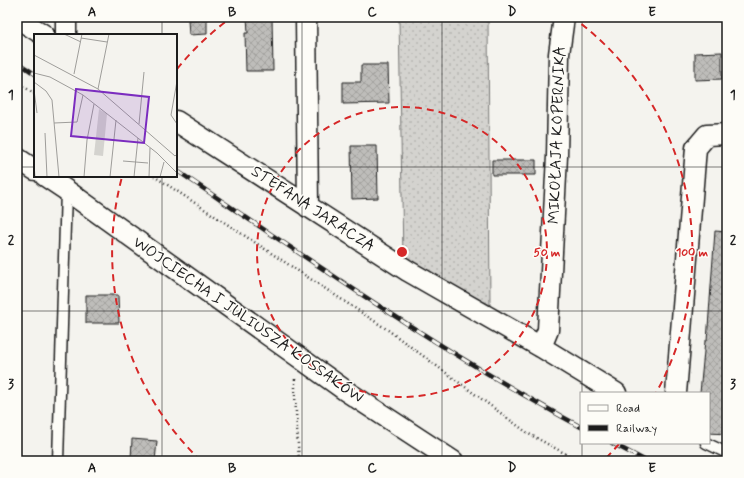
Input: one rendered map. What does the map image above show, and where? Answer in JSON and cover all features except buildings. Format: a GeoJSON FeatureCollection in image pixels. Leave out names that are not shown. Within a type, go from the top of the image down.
{"type":"FeatureCollection","features":[{"type":"Feature","properties":{"kind":"street"},"geometry":{"type":"LineString","coordinates":[[66,17],[66,34]]}},
{"type":"Feature","properties":{"kind":"street"},"geometry":{"type":"LineString","coordinates":[[306,17],[308,207]]}},
{"type":"Feature","properties":{"kind":"street","name":"MIKOŁAJA KOPERNIKA"},"geometry":{"type":"LineString","coordinates":[[541,347],[548,330],[557,156],[558,54],[564,17]]}},
{"type":"Feature","properties":{"kind":"street"},"geometry":{"type":"LineString","coordinates":[[17,18],[42,34]]}},
{"type":"Feature","properties":{"kind":"street","name":"STEFANA JARACZA"},"geometry":{"type":"LineString","coordinates":[[177,122],[408,271],[541,347],[614,392]]}},
{"type":"Feature","properties":{"kind":"street"},"geometry":{"type":"LineString","coordinates":[[676,392],[696,148],[707,135],[727,134]]}},
{"type":"Feature","properties":{"kind":"street"},"geometry":{"type":"LineString","coordinates":[[17,158],[34,169]]}},
{"type":"Feature","properties":{"kind":"street","name":"WOJCIECHA I JULIUSZA KOSSAKÓW"},"geometry":{"type":"LineString","coordinates":[[46,177],[66,190],[346,391],[453,461]]}},
{"type":"Feature","properties":{"kind":"lane"},"geometry":{"type":"LineString","coordinates":[[58,461],[66,190]]}},
{"type":"Feature","properties":{"kind":"lane"},"geometry":{"type":"LineString","coordinates":[[708,444],[727,453]]}},
{"type":"Feature","properties":{"kind":"path"},"geometry":{"type":"LineString","coordinates":[[17,82],[34,93]]}},
{"type":"Feature","properties":{"kind":"path"},"geometry":{"type":"LineString","coordinates":[[156,177],[388,330],[529,434],[579,461]]}},
{"type":"Feature","properties":{"kind":"path"},"geometry":{"type":"LineString","coordinates":[[295,354],[295,396],[299,461]]}},
{"type":"Feature","properties":{"kind":"shaded area"},"geometry":{"type":"Polygon","coordinates":[[[399,17],[488,17],[490,305],[403,259],[399,17]]]}},
{"type":"Feature","properties":{"kind":"railway"},"geometry":{"type":"LineString","coordinates":[[17,62],[34,73]]}},
{"type":"Feature","properties":{"kind":"railway"},"geometry":{"type":"LineString","coordinates":[[177,171],[426,336],[529,398],[580,426]]}},
{"type":"Feature","properties":{"kind":"railway"},"geometry":{"type":"LineString","coordinates":[[614,444],[646,461]]}}]}
